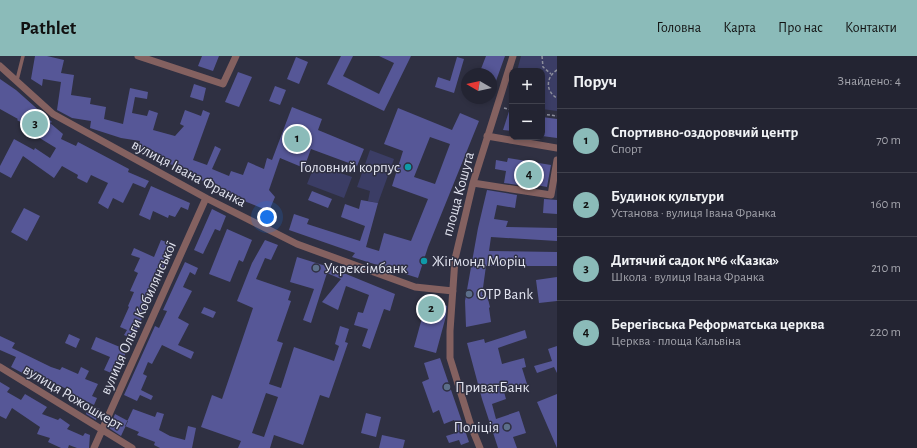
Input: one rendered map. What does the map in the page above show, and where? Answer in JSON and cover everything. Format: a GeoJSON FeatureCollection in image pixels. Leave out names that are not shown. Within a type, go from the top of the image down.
{"type":"FeatureCollection","features":[{"type":"Feature","properties":{"kind":"street"},"geometry":{"type":"LineString","coordinates":[[138,56],[223,84],[236,56]]}},
{"type":"Feature","properties":{"kind":"street","name":"площа Кошута"},"geometry":{"type":"LineString","coordinates":[[480,448],[471,426],[450,358],[452,291],[455,259],[473,183],[513,56]]}},
{"type":"Feature","properties":{"kind":"street","name":"вулиця Івана Франка"},"geometry":{"type":"LineString","coordinates":[[0,66],[53,114],[206,198],[297,244],[415,287],[452,291]]}},
{"type":"Feature","properties":{"kind":"street"},"geometry":{"type":"LineString","coordinates":[[487,136],[557,148]]}},
{"type":"Feature","properties":{"kind":"street"},"geometry":{"type":"LineString","coordinates":[[473,183],[552,195],[557,160]]}},
{"type":"Feature","properties":{"kind":"street","name":"вулиця Ольги Кобилянської"},"geometry":{"type":"LineString","coordinates":[[94,448],[206,198]]}},
{"type":"Feature","properties":{"kind":"street","name":"вулиця Рожошкерт"},"geometry":{"type":"LineString","coordinates":[[0,367],[132,448]]}},
{"type":"Feature","properties":{"kind":"lane"},"geometry":{"type":"LineString","coordinates":[[17,81],[23,56]]}},
{"type":"Feature","properties":{"kind":"path"},"geometry":{"type":"LineString","coordinates":[[542,56],[543,67],[551,74]]}},
{"type":"Feature","properties":{"kind":"path"},"geometry":{"type":"LineString","coordinates":[[557,70],[551,74],[548,88],[557,98]]}},
{"type":"Feature","properties":{"kind":"path"},"geometry":{"type":"LineString","coordinates":[[545,114],[557,116]]}},
{"type":"Feature","properties":{"kind":"shaded area"},"geometry":{"type":"Polygon","coordinates":[[[521,56],[557,56],[557,111],[545,109],[545,68],[518,68],[521,56]]]}},
{"type":"Feature","properties":{"kind":"shaded area"},"geometry":{"type":"Polygon","coordinates":[[[370,150],[394,159],[378,203],[368,201],[370,191],[357,187],[370,150]]]}},
{"type":"Feature","properties":{"kind":"shaded area"},"geometry":{"type":"Polygon","coordinates":[[[315,164],[352,177],[344,198],[307,184],[315,164]]]}},
{"type":"Feature","properties":{"kind":"building"},"geometry":{"type":"Polygon","coordinates":[[[35,56],[47,56],[64,60],[61,73],[74,75],[71,95],[91,98],[90,104],[106,107],[104,119],[123,124],[130,88],[148,92],[147,99],[135,97],[132,113],[147,116],[149,110],[158,113],[153,130],[175,136],[184,126],[180,124],[185,110],[201,116],[203,110],[210,113],[193,160],[207,165],[215,146],[221,149],[212,169],[229,176],[231,171],[243,175],[248,162],[264,169],[267,158],[272,160],[292,107],[322,119],[318,130],[364,149],[357,166],[311,149],[304,168],[280,158],[269,190],[275,197],[269,211],[222,192],[223,190],[182,173],[183,169],[167,163],[167,161],[137,152],[140,141],[121,138],[90,128],[91,121],[72,118],[57,110],[61,82],[43,79],[42,86],[31,79],[35,56]]]}},
{"type":"Feature","properties":{"kind":"building"},"geometry":{"type":"Polygon","coordinates":[[[202,56],[219,56],[213,71],[198,66],[202,56]]]}},
{"type":"Feature","properties":{"kind":"building"},"geometry":{"type":"Polygon","coordinates":[[[341,56],[353,56],[343,76],[379,94],[394,63],[379,56],[411,56],[384,111],[327,84],[341,56]]]}},
{"type":"Feature","properties":{"kind":"building"},"geometry":{"type":"Polygon","coordinates":[[[486,56],[505,56],[497,78],[497,68],[481,68],[486,56]]]}},
{"type":"Feature","properties":{"kind":"building"},"geometry":{"type":"Polygon","coordinates":[[[296,57],[308,62],[299,84],[287,79],[296,57]]]}},
{"type":"Feature","properties":{"kind":"building"},"geometry":{"type":"Polygon","coordinates":[[[457,57],[464,59],[454,93],[435,87],[438,77],[450,81],[457,57]]]}},
{"type":"Feature","properties":{"kind":"building"},"geometry":{"type":"Polygon","coordinates":[[[238,72],[252,77],[239,107],[225,102],[238,72]]]}},
{"type":"Feature","properties":{"kind":"building"},"geometry":{"type":"Polygon","coordinates":[[[0,79],[16,90],[52,122],[50,123],[63,134],[61,139],[76,146],[78,142],[129,169],[128,172],[149,181],[145,188],[133,183],[123,203],[113,198],[108,209],[98,203],[108,183],[91,175],[87,183],[77,178],[78,175],[62,166],[54,178],[23,156],[11,178],[0,172],[0,166],[14,139],[34,150],[35,148],[50,158],[56,148],[33,134],[24,124],[17,120],[18,119],[0,109],[0,79]]]}},
{"type":"Feature","properties":{"kind":"building"},"geometry":{"type":"Polygon","coordinates":[[[194,84],[206,88],[203,101],[190,97],[194,84]]]}},
{"type":"Feature","properties":{"kind":"building"},"geometry":{"type":"Polygon","coordinates":[[[275,86],[286,90],[280,105],[269,101],[275,86]]]}},
{"type":"Feature","properties":{"kind":"building"},"geometry":{"type":"Polygon","coordinates":[[[398,108],[452,130],[460,113],[479,121],[428,247],[418,278],[352,257],[355,253],[289,230],[294,214],[309,219],[307,224],[360,241],[365,226],[341,217],[345,204],[359,209],[361,200],[378,203],[366,247],[379,251],[384,233],[411,241],[428,199],[392,186],[403,151],[384,144],[398,108]],[[430,137],[414,177],[435,184],[450,144],[430,137]]]}},
{"type":"Feature","properties":{"kind":"building"},"geometry":{"type":"Polygon","coordinates":[[[509,111],[509,131],[503,130],[509,111]]]}},
{"type":"Feature","properties":{"kind":"building"},"geometry":{"type":"Polygon","coordinates":[[[545,117],[557,119],[557,138],[545,136],[545,117]]]}},
{"type":"Feature","properties":{"kind":"building"},"geometry":{"type":"Polygon","coordinates":[[[508,158],[551,165],[547,187],[519,182],[518,185],[504,183],[506,171],[495,169],[496,160],[507,162],[508,158]]]}},
{"type":"Feature","properties":{"kind":"building"},"geometry":{"type":"Polygon","coordinates":[[[151,186],[190,203],[188,210],[181,207],[175,217],[169,215],[168,218],[153,211],[150,220],[139,215],[151,186]]]}},
{"type":"Feature","properties":{"kind":"building"},"geometry":{"type":"Polygon","coordinates":[[[487,190],[517,195],[515,208],[497,205],[494,219],[508,221],[506,227],[557,228],[557,241],[491,237],[489,251],[557,252],[557,266],[486,266],[482,295],[487,295],[490,307],[491,322],[466,327],[465,301],[478,228],[487,190]]]}},
{"type":"Feature","properties":{"kind":"building"},"geometry":{"type":"Polygon","coordinates":[[[312,191],[332,199],[328,208],[308,200],[312,191]]]}},
{"type":"Feature","properties":{"kind":"building"},"geometry":{"type":"Polygon","coordinates":[[[544,199],[557,200],[557,214],[543,213],[544,199]]]}},
{"type":"Feature","properties":{"kind":"building"},"geometry":{"type":"Polygon","coordinates":[[[24,208],[40,216],[27,241],[11,232],[24,208]]]}},
{"type":"Feature","properties":{"kind":"building"},"geometry":{"type":"Polygon","coordinates":[[[212,209],[226,216],[220,231],[215,229],[203,254],[194,250],[212,209]]]}},
{"type":"Feature","properties":{"kind":"building"},"geometry":{"type":"Polygon","coordinates":[[[227,229],[252,240],[243,262],[239,260],[230,282],[209,274],[227,229]]]}},
{"type":"Feature","properties":{"kind":"building"},"geometry":{"type":"Polygon","coordinates":[[[161,240],[174,245],[133,339],[124,335],[127,330],[120,327],[134,292],[130,291],[138,273],[134,271],[140,258],[131,255],[134,248],[154,257],[161,240]]]}},
{"type":"Feature","properties":{"kind":"building"},"geometry":{"type":"Polygon","coordinates":[[[265,240],[278,245],[271,260],[265,258],[256,279],[291,291],[288,300],[291,301],[277,341],[283,343],[269,384],[281,388],[294,347],[334,361],[339,346],[335,344],[340,326],[349,329],[345,342],[348,343],[329,398],[320,395],[303,445],[274,435],[270,448],[238,448],[241,441],[201,427],[212,395],[222,399],[253,308],[237,301],[252,263],[265,240]],[[266,393],[252,433],[264,437],[278,397],[266,393]]]}},
{"type":"Feature","properties":{"kind":"building"},"geometry":{"type":"Polygon","coordinates":[[[297,257],[329,267],[395,294],[390,311],[384,309],[370,349],[362,346],[368,329],[354,325],[358,312],[363,313],[369,295],[346,286],[338,310],[322,302],[341,279],[327,273],[311,323],[303,320],[314,289],[290,282],[297,257]]]}},
{"type":"Feature","properties":{"kind":"building"},"geometry":{"type":"Polygon","coordinates":[[[185,262],[198,268],[195,275],[190,272],[183,287],[192,291],[178,318],[189,324],[178,345],[194,352],[191,359],[162,345],[152,364],[148,362],[143,374],[147,376],[141,390],[153,396],[151,400],[140,395],[137,401],[124,395],[155,326],[159,328],[167,311],[163,310],[185,262]]]}},
{"type":"Feature","properties":{"kind":"building"},"geometry":{"type":"Polygon","coordinates":[[[557,277],[557,301],[539,303],[536,280],[557,277]]]}},
{"type":"Feature","properties":{"kind":"building"},"geometry":{"type":"Polygon","coordinates":[[[427,300],[447,306],[446,316],[436,353],[414,347],[427,300]]]}},
{"type":"Feature","properties":{"kind":"building"},"geometry":{"type":"Polygon","coordinates":[[[204,307],[216,312],[213,318],[201,313],[204,307]]]}},
{"type":"Feature","properties":{"kind":"building"},"geometry":{"type":"Polygon","coordinates":[[[525,330],[527,338],[498,348],[502,364],[524,358],[526,367],[522,368],[527,384],[504,392],[506,399],[492,404],[496,419],[519,411],[526,433],[513,437],[517,448],[498,448],[482,399],[467,343],[484,339],[485,343],[525,330]]]}},
{"type":"Feature","properties":{"kind":"building"},"geometry":{"type":"Polygon","coordinates":[[[69,334],[80,339],[76,348],[65,343],[69,334]]]}},
{"type":"Feature","properties":{"kind":"building"},"geometry":{"type":"Polygon","coordinates":[[[0,336],[15,343],[12,348],[51,367],[60,370],[62,367],[78,374],[81,367],[89,371],[85,379],[98,384],[92,396],[97,398],[94,405],[56,384],[53,389],[11,367],[16,357],[0,350],[0,336]]]}},
{"type":"Feature","properties":{"kind":"building"},"geometry":{"type":"Polygon","coordinates":[[[96,337],[127,350],[116,375],[104,370],[110,357],[91,349],[96,337]]]}},
{"type":"Feature","properties":{"kind":"building"},"geometry":{"type":"Polygon","coordinates":[[[557,346],[557,373],[554,367],[537,373],[534,366],[552,361],[548,349],[557,346]]]}},
{"type":"Feature","properties":{"kind":"building"},"geometry":{"type":"Polygon","coordinates":[[[440,358],[469,442],[461,445],[459,440],[449,443],[446,436],[459,432],[454,420],[444,424],[439,410],[433,413],[422,382],[429,379],[424,363],[440,358]]]}},
{"type":"Feature","properties":{"kind":"building"},"geometry":{"type":"Polygon","coordinates":[[[0,382],[10,388],[7,392],[21,400],[25,394],[47,407],[42,414],[58,420],[60,418],[70,425],[67,429],[83,436],[85,433],[90,435],[89,448],[77,448],[69,445],[68,448],[61,448],[48,442],[50,438],[37,434],[40,427],[12,408],[6,419],[0,416],[0,382]]]}},
{"type":"Feature","properties":{"kind":"building"},"geometry":{"type":"Polygon","coordinates":[[[557,394],[557,448],[537,402],[557,394]]]}},
{"type":"Feature","properties":{"kind":"building"},"geometry":{"type":"Polygon","coordinates":[[[90,405],[100,409],[96,420],[86,414],[90,405]]]}},
{"type":"Feature","properties":{"kind":"building"},"geometry":{"type":"Polygon","coordinates":[[[133,409],[155,417],[157,412],[164,414],[159,430],[170,436],[185,440],[188,426],[196,428],[192,448],[160,448],[154,445],[155,442],[137,435],[139,432],[125,426],[133,409]]]}},
{"type":"Feature","properties":{"kind":"building"},"geometry":{"type":"Polygon","coordinates":[[[366,413],[381,417],[376,437],[361,433],[366,413]]]}},
{"type":"Feature","properties":{"kind":"building"},"geometry":{"type":"Polygon","coordinates":[[[115,414],[128,421],[121,436],[109,428],[115,414]]]}},
{"type":"Feature","properties":{"kind":"building"},"geometry":{"type":"Polygon","coordinates":[[[382,435],[405,440],[403,448],[379,448],[382,435]]]}},
{"type":"Feature","properties":{"kind":"place","name":"Дитячий садок №6 «Казка»"},"geometry":{"type":"Point","coordinates":[35,124]}},
{"type":"Feature","properties":{"kind":"place","name":"Спортивно-оздоровчий центр"},"geometry":{"type":"Point","coordinates":[297,139]}},
{"type":"Feature","properties":{"kind":"place","name":"Головний корпус"},"geometry":{"type":"Point","coordinates":[408,167]}},
{"type":"Feature","properties":{"kind":"place","name":"Берегівська Реформатська церква"},"geometry":{"type":"Point","coordinates":[529,175]}},
{"type":"Feature","properties":{"kind":"place","name":"Жіґмонд Моріц"},"geometry":{"type":"Point","coordinates":[424,261]}},
{"type":"Feature","properties":{"kind":"place","name":"Укрексімбанк"},"geometry":{"type":"Point","coordinates":[316,268]}},
{"type":"Feature","properties":{"kind":"place","name":"OTP Bank"},"geometry":{"type":"Point","coordinates":[469,294]}},
{"type":"Feature","properties":{"kind":"place","name":"Будинок культури"},"geometry":{"type":"Point","coordinates":[431,309]}},
{"type":"Feature","properties":{"kind":"place","name":"ПриватБанк"},"geometry":{"type":"Point","coordinates":[447,387]}},
{"type":"Feature","properties":{"kind":"place","name":"Поліція"},"geometry":{"type":"Point","coordinates":[507,427]}}]}
